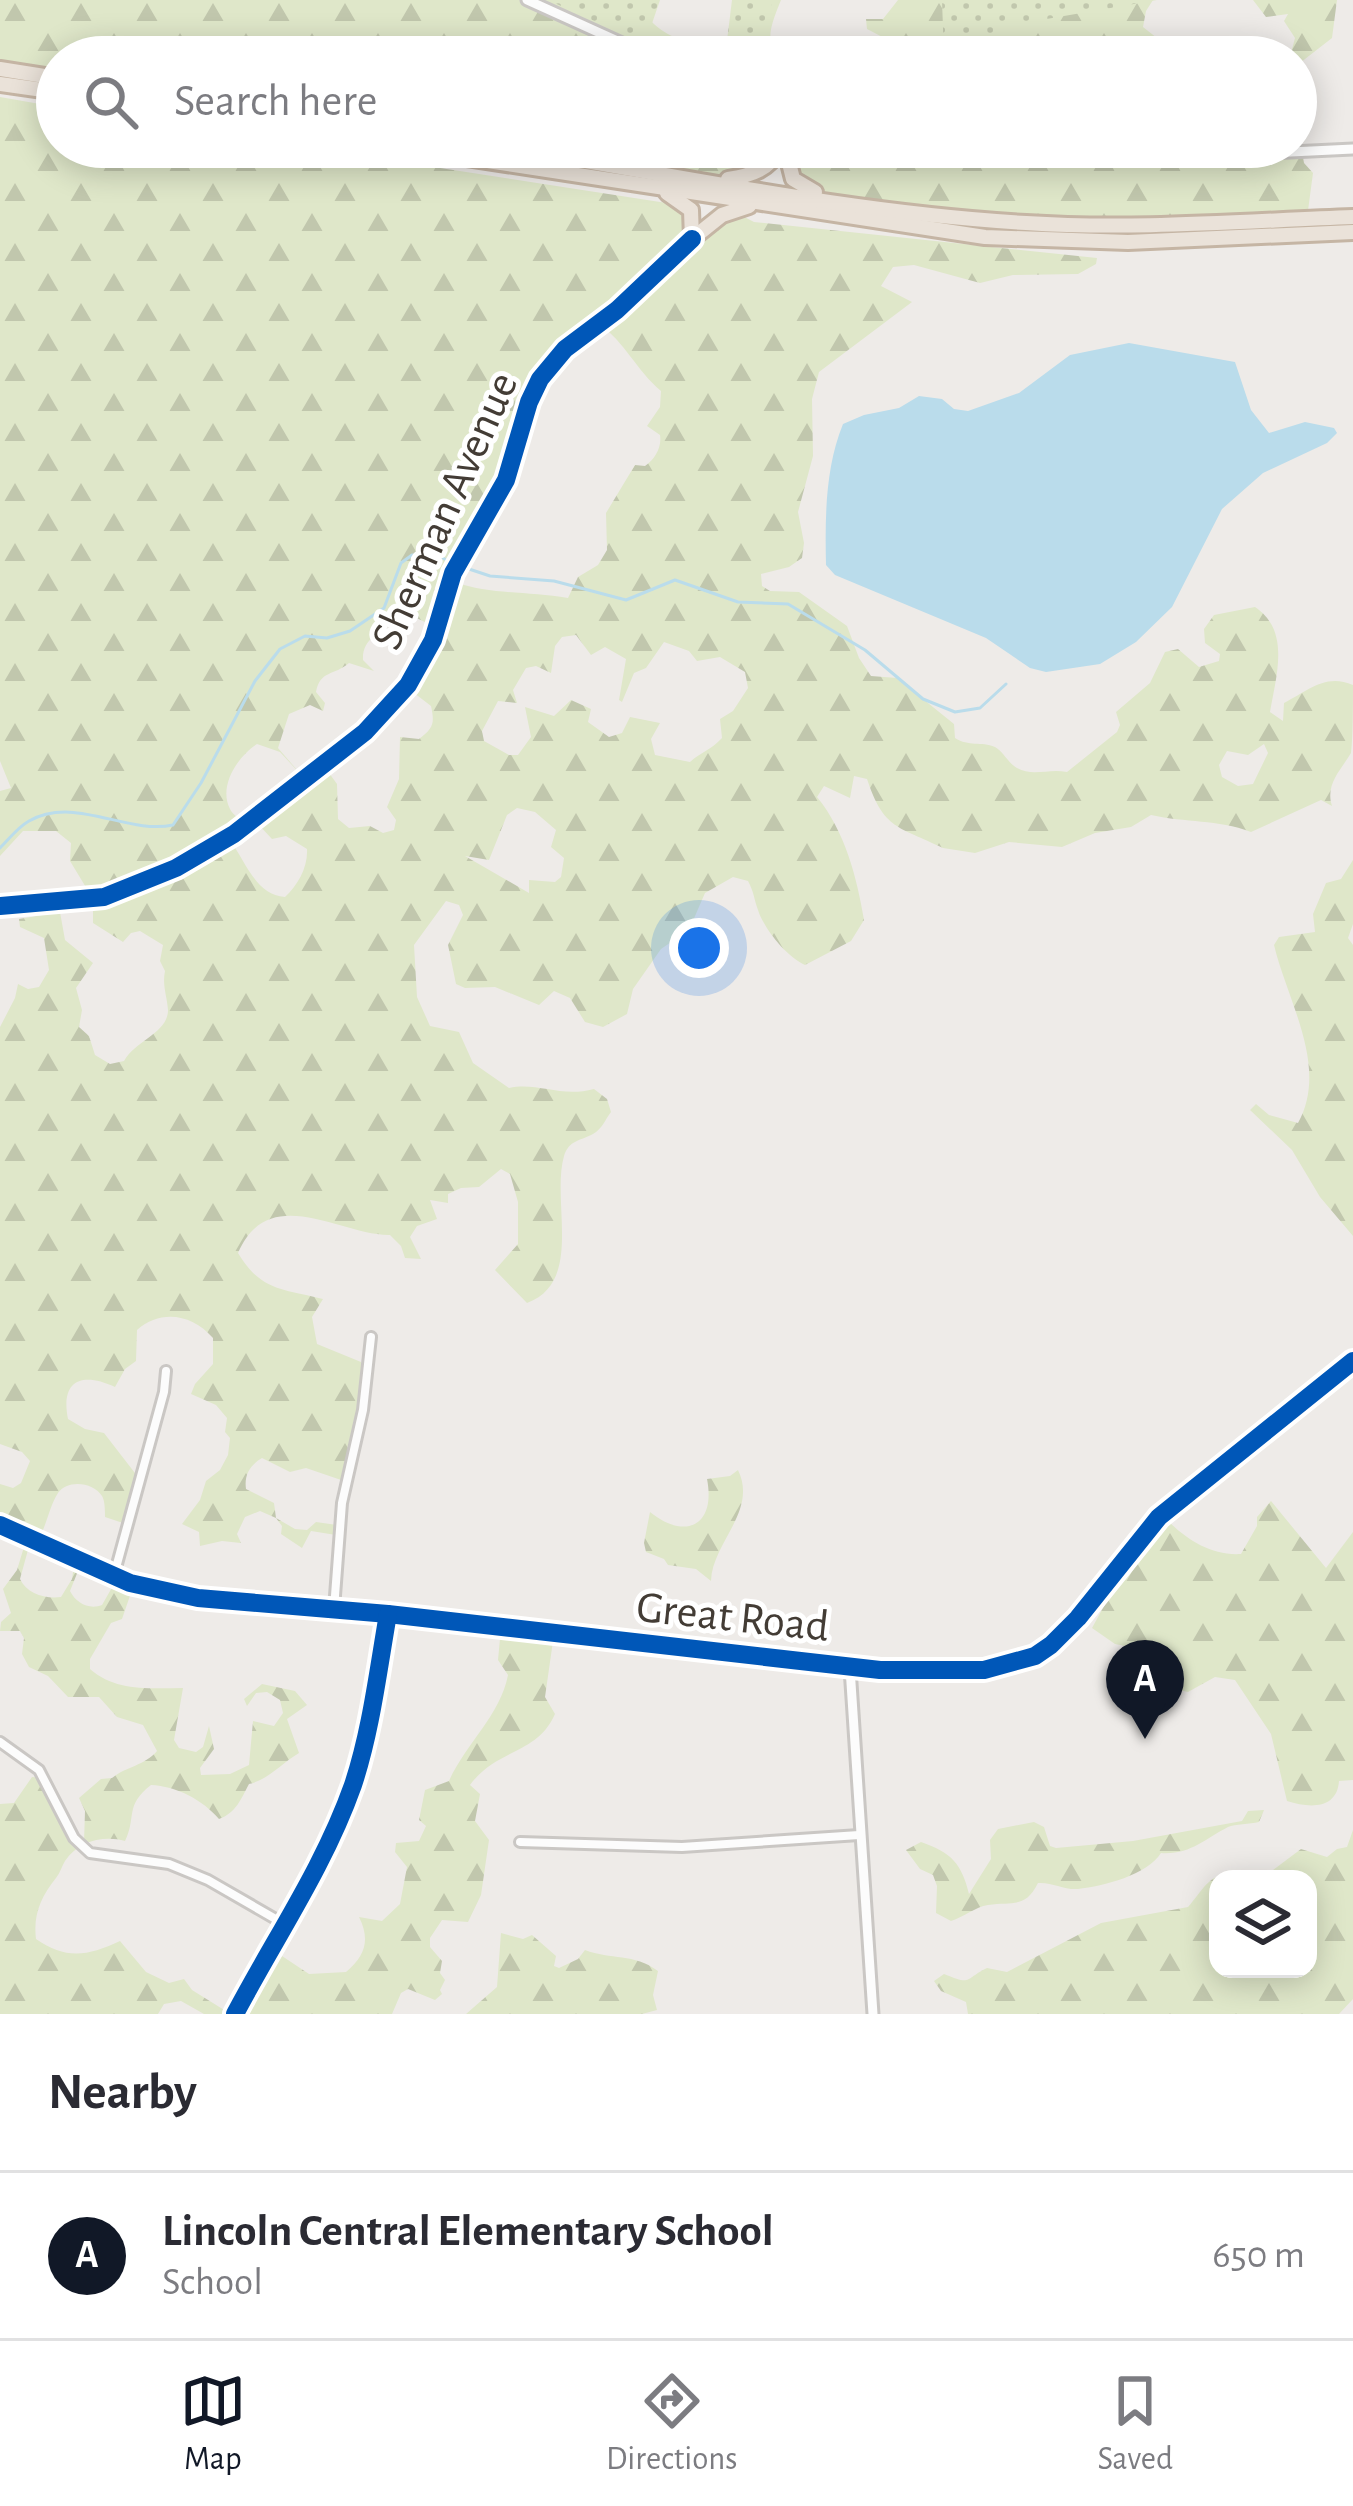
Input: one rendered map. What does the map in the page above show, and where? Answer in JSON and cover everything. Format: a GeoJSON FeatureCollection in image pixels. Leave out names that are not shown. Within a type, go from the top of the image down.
{"type":"FeatureCollection","features":[{"type":"Feature","properties":{"kind":"highway"},"geometry":{"type":"LineString","coordinates":[[0,69],[36,75]]}},
{"type":"Feature","properties":{"kind":"highway"},"geometry":{"type":"LineString","coordinates":[[0,83],[36,89]]}},
{"type":"Feature","properties":{"kind":"highway"},"geometry":{"type":"LineString","coordinates":[[526,168],[891,226],[1038,241],[1353,232]]}},
{"type":"Feature","properties":{"kind":"highway"},"geometry":{"type":"LineString","coordinates":[[631,168],[982,220],[1059,225],[1353,217]]}},
{"type":"Feature","properties":{"kind":"highway"},"geometry":{"type":"LineString","coordinates":[[710,181],[749,176],[766,168]]}},
{"type":"Feature","properties":{"kind":"highway"},"geometry":{"type":"LineString","coordinates":[[790,168],[793,179],[836,200]]}},
{"type":"Feature","properties":{"kind":"highway"},"geometry":{"type":"LineString","coordinates":[[663,190],[691,210],[692,239]]}},
{"type":"Feature","properties":{"kind":"highway"},"geometry":{"type":"LineString","coordinates":[[692,239],[722,215],[753,204]]}},
{"type":"Feature","properties":{"kind":"street"},"geometry":{"type":"LineString","coordinates":[[527,0],[607,36]]}},
{"type":"Feature","properties":{"kind":"street"},"geometry":{"type":"LineString","coordinates":[[1317,151],[1353,149]]}},
{"type":"Feature","properties":{"kind":"street","name":"Sherman Avenue"},"geometry":{"type":"LineString","coordinates":[[0,906],[112,895],[176,868],[234,834],[364,732],[408,685],[433,640],[453,573],[506,481],[540,379],[555,358],[617,310],[692,239]]}},
{"type":"Feature","properties":{"kind":"street"},"geometry":{"type":"LineString","coordinates":[[334,1609],[342,1503],[363,1410],[371,1337]]}},
{"type":"Feature","properties":{"kind":"street","name":"Great Road"},"geometry":{"type":"LineString","coordinates":[[0,1525],[144,1588],[180,1595],[850,1667],[952,1673],[984,1670],[1035,1656],[1078,1618],[1159,1517],[1353,1361]]}},
{"type":"Feature","properties":{"kind":"street"},"geometry":{"type":"LineString","coordinates":[[114,1575],[166,1371]]}},
{"type":"Feature","properties":{"kind":"street"},"geometry":{"type":"LineString","coordinates":[[235,2014],[319,1865],[352,1788],[388,1614]]}},
{"type":"Feature","properties":{"kind":"street"},"geometry":{"type":"LineString","coordinates":[[850,1667],[873,2014]]}},
{"type":"Feature","properties":{"kind":"street"},"geometry":{"type":"LineString","coordinates":[[0,1742],[39,1770],[82,1847],[101,1856],[146,1858],[182,1869],[286,1925]]}},
{"type":"Feature","properties":{"kind":"street"},"geometry":{"type":"LineString","coordinates":[[520,1842],[682,1847],[859,1835]]}},
{"type":"Feature","properties":{"kind":"green space"},"geometry":{"type":"Polygon","coordinates":[[[0,0],[642,0],[642,11],[672,36],[36,36],[36,75],[0,69],[0,0]]]}},
{"type":"Feature","properties":{"kind":"green space"},"geometry":{"type":"Polygon","coordinates":[[[548,0],[660,0],[648,36],[627,36],[548,0]]]}},
{"type":"Feature","properties":{"kind":"green space"},"geometry":{"type":"Polygon","coordinates":[[[732,0],[772,0],[766,36],[728,36],[732,0]]]}},
{"type":"Feature","properties":{"kind":"green space"},"geometry":{"type":"Polygon","coordinates":[[[751,0],[781,0],[770,36],[744,36],[751,0]]]}},
{"type":"Feature","properties":{"kind":"green space"},"geometry":{"type":"Polygon","coordinates":[[[898,0],[1153,0],[1143,27],[1154,36],[880,36],[867,29],[866,19],[883,19],[898,0]]]}},
{"type":"Feature","properties":{"kind":"green space"},"geometry":{"type":"Polygon","coordinates":[[[942,0],[1157,0],[995,28],[998,36],[943,36],[942,0]]]}},
{"type":"Feature","properties":{"kind":"green space"},"geometry":{"type":"Polygon","coordinates":[[[1253,0],[1337,0],[1332,38],[1317,50],[1317,36],[1294,36],[1284,21],[1288,14],[1266,17],[1253,0]]]}},
{"type":"Feature","properties":{"kind":"green space"},"geometry":{"type":"Polygon","coordinates":[[[0,97],[36,103],[36,168],[440,168],[673,204],[681,213],[684,229],[677,241],[534,373],[517,409],[497,478],[455,551],[429,624],[408,614],[391,619],[364,652],[363,660],[374,671],[349,663],[318,685],[323,711],[310,705],[289,714],[278,748],[304,778],[280,752],[257,744],[237,764],[226,791],[230,809],[245,825],[178,863],[90,894],[70,861],[71,843],[56,831],[23,831],[0,856],[0,791],[11,788],[0,761],[0,97]]]}},
{"type":"Feature","properties":{"kind":"green space"},"geometry":{"type":"Polygon","coordinates":[[[645,168],[750,168],[734,175],[700,176],[645,168]]]}},
{"type":"Feature","properties":{"kind":"green space"},"geometry":{"type":"Polygon","coordinates":[[[794,168],[1308,168],[1313,173],[1307,218],[1082,226],[839,198],[795,180],[794,168]]]}},
{"type":"Feature","properties":{"kind":"green space"},"geometry":{"type":"Polygon","coordinates":[[[731,210],[754,222],[1097,258],[1096,264],[1078,274],[1013,275],[980,283],[914,265],[893,267],[881,286],[912,302],[819,372],[812,399],[813,456],[798,512],[802,558],[789,567],[761,574],[762,586],[770,591],[799,592],[847,626],[871,676],[897,678],[954,724],[955,738],[995,747],[1017,768],[1035,772],[1067,772],[1117,732],[1116,712],[1150,683],[1165,652],[1178,649],[1199,667],[1219,661],[1220,654],[1205,643],[1204,629],[1214,615],[1255,607],[1266,617],[1277,641],[1270,712],[1283,721],[1284,703],[1309,689],[1334,681],[1353,685],[1351,753],[1332,784],[1332,806],[1321,800],[1251,832],[1151,815],[1131,827],[1095,833],[1062,847],[1009,842],[975,853],[943,848],[894,824],[880,808],[867,779],[854,776],[850,798],[824,786],[817,797],[842,840],[858,888],[864,920],[851,941],[805,965],[771,934],[748,881],[733,877],[705,893],[689,930],[661,949],[633,989],[627,1014],[603,1027],[585,1022],[570,998],[554,991],[539,1005],[495,987],[456,984],[448,945],[463,915],[459,905],[446,901],[414,945],[417,997],[430,1026],[459,1032],[473,1063],[509,1088],[594,1089],[607,1099],[611,1112],[596,1132],[566,1151],[561,1175],[560,1259],[544,1293],[527,1303],[495,1270],[518,1244],[518,1202],[510,1174],[501,1169],[479,1187],[448,1194],[448,1203],[430,1200],[437,1219],[417,1226],[410,1237],[421,1259],[405,1258],[390,1235],[307,1217],[268,1220],[251,1232],[238,1253],[247,1266],[275,1287],[323,1299],[312,1317],[317,1344],[361,1362],[361,1410],[344,1481],[306,1468],[290,1472],[262,1458],[249,1471],[246,1489],[274,1503],[276,1518],[260,1511],[245,1517],[237,1534],[241,1543],[200,1546],[199,1532],[182,1524],[200,1500],[206,1481],[220,1470],[230,1438],[225,1432],[227,1418],[216,1405],[191,1394],[213,1364],[213,1338],[196,1324],[176,1317],[146,1323],[137,1330],[136,1361],[115,1387],[84,1380],[71,1387],[68,1419],[104,1433],[138,1477],[126,1524],[105,1517],[103,1498],[93,1488],[74,1484],[62,1489],[38,1540],[31,1539],[20,1579],[23,1584],[37,1594],[61,1597],[72,1579],[75,1559],[82,1561],[70,1591],[83,1604],[102,1605],[118,1577],[134,1584],[122,1619],[111,1623],[90,1659],[90,1669],[122,1685],[183,1688],[174,1740],[179,1748],[196,1752],[203,1747],[209,1726],[214,1749],[200,1768],[201,1775],[230,1774],[249,1765],[253,1721],[274,1726],[283,1713],[280,1700],[267,1692],[256,1693],[247,1706],[244,1699],[262,1684],[295,1691],[307,1705],[287,1719],[299,1753],[249,1784],[225,1816],[219,1819],[179,1791],[151,1785],[134,1806],[125,1841],[92,1841],[70,1854],[39,1906],[36,1939],[77,1954],[120,1941],[146,1972],[169,1983],[184,1979],[192,1990],[229,2013],[270,1948],[309,1974],[346,1972],[364,1946],[359,1917],[382,1921],[400,1904],[407,1867],[395,1852],[396,1843],[419,1841],[426,1826],[419,1820],[425,1790],[449,1781],[498,1704],[508,1675],[498,1660],[501,1628],[554,1634],[545,1697],[555,1714],[538,1737],[492,1764],[470,1785],[480,1794],[475,1821],[489,1840],[481,1895],[468,1922],[442,1920],[430,1938],[430,1947],[442,1961],[442,1994],[435,2000],[408,1989],[401,1993],[392,2014],[204,2014],[181,2001],[164,2004],[158,2014],[0,2014],[0,1804],[14,1803],[32,1777],[45,1778],[84,1842],[85,1811],[79,1798],[101,1779],[112,1778],[157,1751],[143,1725],[117,1717],[99,1697],[68,1697],[48,1676],[29,1667],[22,1654],[20,1631],[0,1631],[1,1622],[11,1613],[3,1589],[17,1570],[27,1537],[0,1524],[0,1484],[13,1488],[21,1483],[30,1461],[22,1452],[0,1444],[0,1027],[18,984],[39,987],[49,970],[44,938],[20,927],[19,919],[60,912],[65,940],[93,963],[76,988],[82,1010],[79,1027],[89,1036],[95,1055],[110,1064],[124,1061],[167,1018],[165,971],[160,961],[163,945],[140,931],[123,942],[93,923],[93,899],[122,893],[229,839],[259,884],[285,897],[301,875],[307,849],[286,836],[272,839],[257,823],[324,766],[337,784],[338,819],[349,828],[394,830],[396,820],[387,807],[399,779],[400,737],[419,739],[433,721],[431,706],[405,686],[441,626],[454,582],[568,598],[578,577],[598,565],[607,550],[606,513],[635,465],[645,466],[659,448],[660,435],[647,426],[660,407],[661,391],[598,323],[681,243],[731,210]],[[576,635],[562,637],[555,646],[551,673],[536,666],[526,668],[513,690],[517,703],[498,701],[482,731],[484,741],[518,755],[531,737],[525,707],[554,716],[571,700],[591,709],[588,722],[609,737],[622,733],[630,717],[660,723],[651,739],[655,755],[690,762],[722,738],[720,719],[733,711],[748,688],[745,672],[720,657],[697,661],[689,651],[664,642],[646,668],[634,673],[622,702],[626,659],[605,647],[591,655],[576,635]],[[1264,744],[1248,755],[1227,751],[1219,765],[1222,777],[1238,786],[1253,784],[1268,753],[1264,744]],[[517,808],[507,815],[489,860],[465,856],[529,893],[529,880],[555,882],[561,877],[564,858],[551,847],[556,830],[535,812],[517,808]]]}},
{"type":"Feature","properties":{"kind":"green space"},"geometry":{"type":"Polygon","coordinates":[[[1353,860],[1353,924],[1348,938],[1353,945],[1353,1236],[1320,1197],[1292,1150],[1250,1110],[1256,1104],[1269,1115],[1298,1123],[1306,1102],[1308,1057],[1274,945],[1279,937],[1315,932],[1313,914],[1326,883],[1341,879],[1353,860]]]}},
{"type":"Feature","properties":{"kind":"green space"},"geometry":{"type":"Polygon","coordinates":[[[738,1470],[743,1485],[739,1513],[718,1553],[711,1581],[696,1569],[668,1565],[646,1552],[650,1512],[675,1526],[695,1524],[707,1508],[707,1479],[738,1470]]]}},
{"type":"Feature","properties":{"kind":"green space"},"geometry":{"type":"Polygon","coordinates":[[[1271,1501],[1326,1568],[1353,1532],[1353,1780],[1339,1781],[1333,1797],[1320,1804],[1287,1801],[1271,1734],[1235,1680],[1215,1677],[1188,1692],[1159,1685],[1128,1668],[1130,1647],[1115,1644],[1092,1628],[1115,1586],[1107,1580],[1146,1524],[1162,1515],[1197,1544],[1241,1554],[1257,1517],[1271,1501]]]}},
{"type":"Feature","properties":{"kind":"green space"},"geometry":{"type":"Polygon","coordinates":[[[276,1518],[295,1529],[307,1530],[316,1522],[337,1525],[336,1535],[311,1531],[302,1548],[281,1534],[276,1518]]]}},
{"type":"Feature","properties":{"kind":"green space"},"geometry":{"type":"Polygon","coordinates":[[[1264,1810],[1259,1822],[1231,1826],[1189,1849],[1161,1853],[1124,1878],[1078,1889],[1038,1883],[1023,1900],[983,1906],[951,1921],[936,1913],[933,1875],[920,1869],[906,1850],[921,1842],[948,1855],[959,1867],[969,1894],[991,1859],[990,1840],[998,1829],[1034,1822],[1044,1827],[1050,1846],[1056,1848],[1133,1841],[1242,1821],[1248,1811],[1264,1810]]]}},
{"type":"Feature","properties":{"kind":"green space"},"geometry":{"type":"Polygon","coordinates":[[[1353,1830],[1353,1999],[1339,2014],[968,2014],[966,2002],[941,1991],[934,1981],[944,1974],[968,1980],[987,1968],[1007,1972],[1101,1923],[1188,1907],[1209,1882],[1209,1978],[1317,1978],[1317,1870],[1273,1870],[1301,1849],[1327,1857],[1347,1847],[1353,1830]]]}},
{"type":"Feature","properties":{"kind":"green space"},"geometry":{"type":"Polygon","coordinates":[[[501,1933],[523,1939],[532,1935],[556,1956],[554,1966],[559,1968],[585,1950],[649,1965],[658,1971],[653,1995],[657,2010],[642,2014],[466,2014],[497,1987],[501,1933]]]}},
{"type":"Feature","properties":{"kind":"water"},"geometry":{"type":"Polygon","coordinates":[[[1129,343],[1235,362],[1251,410],[1269,433],[1305,422],[1334,428],[1337,433],[1327,443],[1263,473],[1222,509],[1172,607],[1136,642],[1100,664],[1046,672],[1030,668],[986,638],[835,575],[826,565],[829,476],[843,424],[899,408],[919,396],[942,399],[954,409],[968,411],[1019,393],[1070,355],[1129,343]]]}},
{"type":"Feature","properties":{"kind":"waterway"},"geometry":{"type":"LineString","coordinates":[[0,848],[25,824],[47,814],[83,813],[138,825],[173,825],[255,681],[280,649],[305,636],[327,638],[350,631],[384,608],[401,563],[412,555],[436,555],[451,562]]}},
{"type":"Feature","properties":{"kind":"waterway"},"geometry":{"type":"LineString","coordinates":[[460,566],[490,576],[554,581],[626,600],[675,580],[738,602],[788,604],[865,650],[923,699],[955,712],[980,708],[1006,684]]}},
{"type":"Feature","properties":{"kind":"cycle path"},"geometry":{"type":"LineString","coordinates":[[0,906],[104,897],[176,868],[234,834],[365,732],[408,685],[433,640],[453,573],[506,480],[540,379],[565,349],[617,310],[692,239]]}},
{"type":"Feature","properties":{"kind":"cycle path"},"geometry":{"type":"LineString","coordinates":[[0,1525],[130,1583],[198,1598],[388,1614],[880,1670],[984,1670],[1035,1656],[1051,1645],[1159,1517],[1353,1361]]}},
{"type":"Feature","properties":{"kind":"cycle path"},"geometry":{"type":"LineString","coordinates":[[235,2014],[313,1873],[353,1785],[388,1614]]}},
{"type":"Feature","properties":{"kind":"place","name":"Lincoln Central Elementary School"},"geometry":{"type":"Point","coordinates":[1145,1739]}}]}
